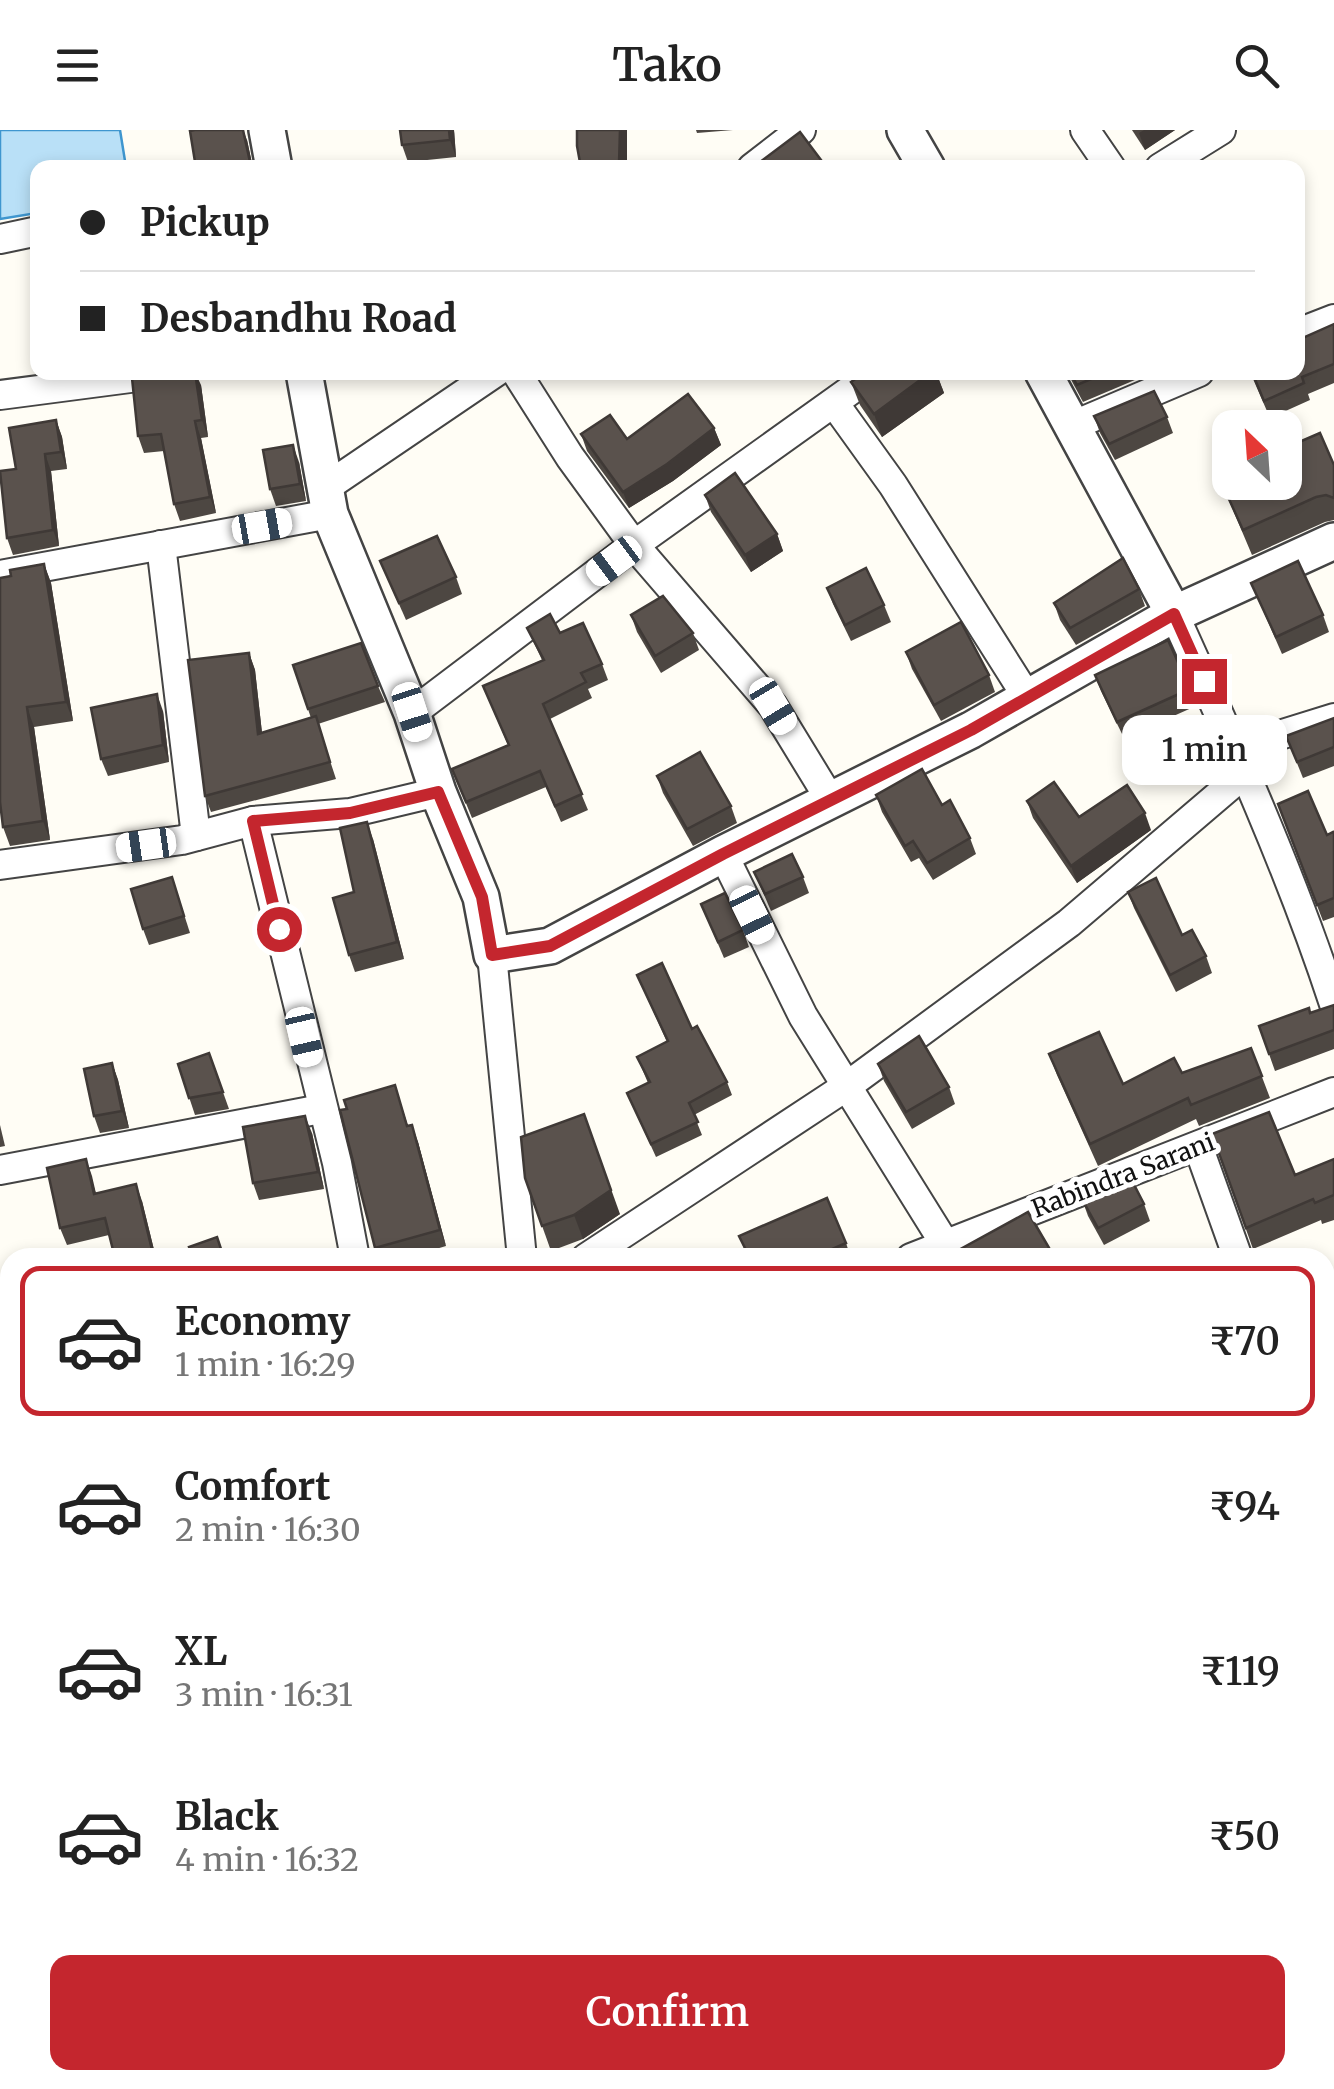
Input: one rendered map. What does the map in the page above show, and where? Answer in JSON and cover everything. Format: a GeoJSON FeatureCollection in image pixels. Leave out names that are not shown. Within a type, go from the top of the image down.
{"type":"FeatureCollection","features":[{"type":"Feature","properties":{"kind":"street"},"geometry":{"type":"LineString","coordinates":[[267,130],[273,160]]}},
{"type":"Feature","properties":{"kind":"street"},"geometry":{"type":"LineString","coordinates":[[762,160],[801,130]]}},
{"type":"Feature","properties":{"kind":"street"},"geometry":{"type":"LineString","coordinates":[[905,130],[922,160]]}},
{"type":"Feature","properties":{"kind":"street"},"geometry":{"type":"LineString","coordinates":[[1085,130],[1106,160]]}},
{"type":"Feature","properties":{"kind":"street"},"geometry":{"type":"LineString","coordinates":[[1173,160],[1221,130]]}},
{"type":"Feature","properties":{"kind":"street"},"geometry":{"type":"LineString","coordinates":[[0,239],[30,233]]}},
{"type":"Feature","properties":{"kind":"street"},"geometry":{"type":"LineString","coordinates":[[1305,330],[1334,319]]}},
{"type":"Feature","properties":{"kind":"street"},"geometry":{"type":"LineString","coordinates":[[0,396],[117,380]]}},
{"type":"Feature","properties":{"kind":"street"},"geometry":{"type":"LineString","coordinates":[[305,380],[327,501],[482,897],[492,955],[521,1248]]}},
{"type":"Feature","properties":{"kind":"street"},"geometry":{"type":"LineString","coordinates":[[0,575],[160,545],[327,501],[486,380]]}},
{"type":"Feature","properties":{"kind":"street"},"geometry":{"type":"LineString","coordinates":[[521,380],[570,457],[634,544],[773,706],[830,801]]}},
{"type":"Feature","properties":{"kind":"street"},"geometry":{"type":"LineString","coordinates":[[412,712],[634,544],[865,380]]}},
{"type":"Feature","properties":{"kind":"street"},"geometry":{"type":"LineString","coordinates":[[1047,380],[1174,614],[1323,935],[1334,1004]]}},
{"type":"Feature","properties":{"kind":"street"},"geometry":{"type":"LineString","coordinates":[[1072,426],[1180,380]]}},
{"type":"Feature","properties":{"kind":"street"},"geometry":{"type":"LineString","coordinates":[[834,402],[893,485],[1028,697]]}},
{"type":"Feature","properties":{"kind":"street"},"geometry":{"type":"LineString","coordinates":[[492,955],[550,946],[971,730],[1174,614],[1334,542]]}},
{"type":"Feature","properties":{"kind":"street"},"geometry":{"type":"LineString","coordinates":[[160,545],[196,836]]}},
{"type":"Feature","properties":{"kind":"street"},"geometry":{"type":"LineString","coordinates":[[601,1248],[847,1086],[1068,923],[1240,760],[1334,718]]}},
{"type":"Feature","properties":{"kind":"street"},"geometry":{"type":"LineString","coordinates":[[1,858],[196,836],[253,821],[350,813],[438,792]]}},
{"type":"Feature","properties":{"kind":"street"},"geometry":{"type":"LineString","coordinates":[[253,821],[337,1163],[352,1248]]}},
{"type":"Feature","properties":{"kind":"street"},"geometry":{"type":"LineString","coordinates":[[723,854],[789,989],[946,1244]]}},
{"type":"Feature","properties":{"kind":"street","name":"Rabindra Sarani"},"geometry":{"type":"LineString","coordinates":[[936,1248],[1334,1092]]}},
{"type":"Feature","properties":{"kind":"street"},"geometry":{"type":"LineString","coordinates":[[0,1170],[321,1109]]}},
{"type":"Feature","properties":{"kind":"street"},"geometry":{"type":"LineString","coordinates":[[1198,1146],[1234,1248]]}},
{"type":"Feature","properties":{"kind":"water"},"geometry":{"type":"Polygon","coordinates":[[[0,130],[120,130],[125,160],[30,160],[30,214],[0,219],[0,130]]]}},
{"type":"Feature","properties":{"kind":"building"},"geometry":{"type":"Polygon","coordinates":[[[243,130],[250,160],[195,160],[190,131],[243,130]]]}},
{"type":"Feature","properties":{"kind":"building"},"geometry":{"type":"Polygon","coordinates":[[[400,130],[449,130],[450,140],[402,145],[400,130]]]}},
{"type":"Feature","properties":{"kind":"building"},"geometry":{"type":"Polygon","coordinates":[[[577,130],[620,130],[619,160],[580,160],[577,130]]]}},
{"type":"Feature","properties":{"kind":"building"},"geometry":{"type":"Polygon","coordinates":[[[800,132],[821,160],[763,160],[800,132]]]}},
{"type":"Feature","properties":{"kind":"building"},"geometry":{"type":"Polygon","coordinates":[[[1334,324],[1334,364],[1305,376],[1305,337],[1334,324]]]}},
{"type":"Feature","properties":{"kind":"building"},"geometry":{"type":"Polygon","coordinates":[[[132,380],[196,380],[202,420],[195,421],[210,497],[174,504],[161,434],[138,436],[132,380]]]}},
{"type":"Feature","properties":{"kind":"building"},"geometry":{"type":"Polygon","coordinates":[[[854,380],[920,380],[874,414],[851,382],[854,380]]]}},
{"type":"Feature","properties":{"kind":"building"},"geometry":{"type":"Polygon","coordinates":[[[1255,380],[1303,380],[1304,383],[1264,401],[1255,380]]]}},
{"type":"Feature","properties":{"kind":"building"},"geometry":{"type":"Polygon","coordinates":[[[1154,391],[1167,417],[1109,444],[1094,416],[1154,391]]]}},
{"type":"Feature","properties":{"kind":"building"},"geometry":{"type":"Polygon","coordinates":[[[688,394],[714,428],[623,492],[581,434],[610,415],[627,439],[688,394]]]}},
{"type":"Feature","properties":{"kind":"building"},"geometry":{"type":"Polygon","coordinates":[[[56,420],[61,452],[45,454],[53,530],[7,538],[0,471],[16,469],[9,428],[56,420]]]}},
{"type":"Feature","properties":{"kind":"building"},"geometry":{"type":"Polygon","coordinates":[[[1320,433],[1334,465],[1334,498],[1316,497],[1243,530],[1229,500],[1302,500],[1302,441],[1320,433]]]}},
{"type":"Feature","properties":{"kind":"building"},"geometry":{"type":"Polygon","coordinates":[[[293,445],[300,484],[270,489],[263,450],[293,445]]]}},
{"type":"Feature","properties":{"kind":"building"},"geometry":{"type":"Polygon","coordinates":[[[735,473],[777,534],[745,555],[705,495],[735,473]]]}},
{"type":"Feature","properties":{"kind":"building"},"geometry":{"type":"Polygon","coordinates":[[[437,536],[456,577],[399,603],[380,561],[437,536]]]}},
{"type":"Feature","properties":{"kind":"building"},"geometry":{"type":"Polygon","coordinates":[[[1123,558],[1139,589],[1070,628],[1054,603],[1123,558]]]}},
{"type":"Feature","properties":{"kind":"building"},"geometry":{"type":"Polygon","coordinates":[[[1298,561],[1323,615],[1276,637],[1251,583],[1298,561]]]}},
{"type":"Feature","properties":{"kind":"building"},"geometry":{"type":"Polygon","coordinates":[[[44,564],[66,702],[27,707],[43,821],[3,827],[0,578],[11,576],[10,570],[44,564]]]}},
{"type":"Feature","properties":{"kind":"building"},"geometry":{"type":"Polygon","coordinates":[[[866,568],[884,605],[845,625],[827,588],[866,568]]]}},
{"type":"Feature","properties":{"kind":"building"},"geometry":{"type":"Polygon","coordinates":[[[663,596],[693,633],[655,656],[631,615],[663,596]]]}},
{"type":"Feature","properties":{"kind":"building"},"geometry":{"type":"Polygon","coordinates":[[[550,614],[560,633],[583,623],[602,664],[581,673],[586,682],[543,704],[582,794],[555,806],[540,771],[466,802],[452,769],[509,745],[483,686],[544,660],[527,628],[550,614]]]}},
{"type":"Feature","properties":{"kind":"building"},"geometry":{"type":"Polygon","coordinates":[[[961,622],[989,675],[934,705],[906,652],[961,622]]]}},
{"type":"Feature","properties":{"kind":"building"},"geometry":{"type":"Polygon","coordinates":[[[1168,640],[1190,689],[1117,722],[1095,675],[1168,640]]]}},
{"type":"Feature","properties":{"kind":"building"},"geometry":{"type":"Polygon","coordinates":[[[361,643],[378,686],[308,709],[293,665],[361,643]]]}},
{"type":"Feature","properties":{"kind":"building"},"geometry":{"type":"Polygon","coordinates":[[[249,653],[258,734],[316,716],[330,762],[205,796],[188,660],[249,653]]]}},
{"type":"Feature","properties":{"kind":"building"},"geometry":{"type":"Polygon","coordinates":[[[157,694],[163,745],[101,759],[91,708],[157,694]]]}},
{"type":"Feature","properties":{"kind":"building"},"geometry":{"type":"Polygon","coordinates":[[[1334,718],[1334,747],[1297,762],[1286,736],[1334,718]]]}},
{"type":"Feature","properties":{"kind":"building"},"geometry":{"type":"Polygon","coordinates":[[[700,752],[731,806],[687,829],[657,776],[700,752]]]}},
{"type":"Feature","properties":{"kind":"building"},"geometry":{"type":"Polygon","coordinates":[[[922,769],[942,805],[950,800],[970,838],[927,863],[913,841],[905,846],[876,795],[922,769]]]}},
{"type":"Feature","properties":{"kind":"building"},"geometry":{"type":"Polygon","coordinates":[[[1054,782],[1079,817],[1127,785],[1145,813],[1071,866],[1027,801],[1054,782]]]}},
{"type":"Feature","properties":{"kind":"building"},"geometry":{"type":"Polygon","coordinates":[[[1308,791],[1327,835],[1334,834],[1334,898],[1317,905],[1278,804],[1308,791]]]}},
{"type":"Feature","properties":{"kind":"building"},"geometry":{"type":"Polygon","coordinates":[[[367,822],[397,942],[349,955],[333,898],[354,892],[340,828],[367,822]]]}},
{"type":"Feature","properties":{"kind":"building"},"geometry":{"type":"Polygon","coordinates":[[[792,854],[803,877],[765,894],[754,872],[792,854]]]}},
{"type":"Feature","properties":{"kind":"building"},"geometry":{"type":"Polygon","coordinates":[[[172,877],[184,916],[143,929],[131,889],[172,877]]]}},
{"type":"Feature","properties":{"kind":"building"},"geometry":{"type":"Polygon","coordinates":[[[1156,878],[1182,935],[1192,930],[1206,956],[1170,975],[1128,892],[1156,878]]]}},
{"type":"Feature","properties":{"kind":"building"},"geometry":{"type":"Polygon","coordinates":[[[725,893],[743,930],[718,942],[701,904],[725,893]]]}},
{"type":"Feature","properties":{"kind":"building"},"geometry":{"type":"Polygon","coordinates":[[[662,963],[692,1029],[697,1026],[727,1082],[689,1103],[698,1122],[651,1144],[627,1093],[650,1082],[637,1057],[668,1041],[637,975],[662,963]]]}},
{"type":"Feature","properties":{"kind":"building"},"geometry":{"type":"Polygon","coordinates":[[[1334,1005],[1334,1030],[1269,1054],[1259,1026],[1309,1008],[1310,1013],[1334,1005]]]}},
{"type":"Feature","properties":{"kind":"building"},"geometry":{"type":"Polygon","coordinates":[[[1099,1032],[1123,1084],[1174,1058],[1182,1073],[1251,1048],[1262,1076],[1191,1105],[1188,1098],[1090,1144],[1049,1054],[1099,1032]]]}},
{"type":"Feature","properties":{"kind":"building"},"geometry":{"type":"Polygon","coordinates":[[[919,1036],[949,1087],[906,1112],[878,1064],[919,1036]]]}},
{"type":"Feature","properties":{"kind":"building"},"geometry":{"type":"Polygon","coordinates":[[[209,1053],[223,1092],[189,1098],[178,1064],[209,1053]]]}},
{"type":"Feature","properties":{"kind":"building"},"geometry":{"type":"Polygon","coordinates":[[[112,1063],[122,1111],[94,1116],[84,1069],[112,1063]]]}},
{"type":"Feature","properties":{"kind":"building"},"geometry":{"type":"Polygon","coordinates":[[[395,1085],[407,1126],[412,1125],[440,1230],[375,1248],[340,1110],[347,1109],[344,1100],[395,1085]]]}},
{"type":"Feature","properties":{"kind":"building"},"geometry":{"type":"Polygon","coordinates":[[[1269,1112],[1295,1175],[1334,1159],[1334,1195],[1315,1203],[1313,1199],[1246,1228],[1212,1134],[1269,1112]]]}},
{"type":"Feature","properties":{"kind":"building"},"geometry":{"type":"Polygon","coordinates":[[[584,1114],[611,1190],[574,1215],[542,1226],[525,1178],[521,1137],[584,1114]]]}},
{"type":"Feature","properties":{"kind":"building"},"geometry":{"type":"Polygon","coordinates":[[[305,1116],[318,1172],[253,1183],[243,1127],[305,1116]]]}},
{"type":"Feature","properties":{"kind":"building"},"geometry":{"type":"Polygon","coordinates":[[[86,1159],[94,1194],[136,1184],[152,1248],[112,1248],[105,1218],[60,1228],[47,1168],[86,1159]]]}},
{"type":"Feature","properties":{"kind":"building"},"geometry":{"type":"Polygon","coordinates":[[[1128,1173],[1144,1204],[1098,1228],[1082,1199],[1108,1185],[1106,1181],[1128,1173]]]}},
{"type":"Feature","properties":{"kind":"building"},"geometry":{"type":"Polygon","coordinates":[[[827,1198],[846,1243],[835,1248],[745,1248],[739,1236],[827,1198]]]}},
{"type":"Feature","properties":{"kind":"building"},"geometry":{"type":"Polygon","coordinates":[[[1028,1212],[1049,1248],[962,1248],[1028,1212]]]}},
{"type":"Feature","properties":{"kind":"building"},"geometry":{"type":"Polygon","coordinates":[[[217,1237],[221,1248],[189,1248],[217,1237]]]}},
{"type":"Feature","properties":{"kind":"route"},"geometry":{"type":"LineString","coordinates":[[279,929],[253,821],[350,813],[438,792],[482,897],[492,955],[550,946],[971,730],[1174,614],[1204,681]]}}]}
